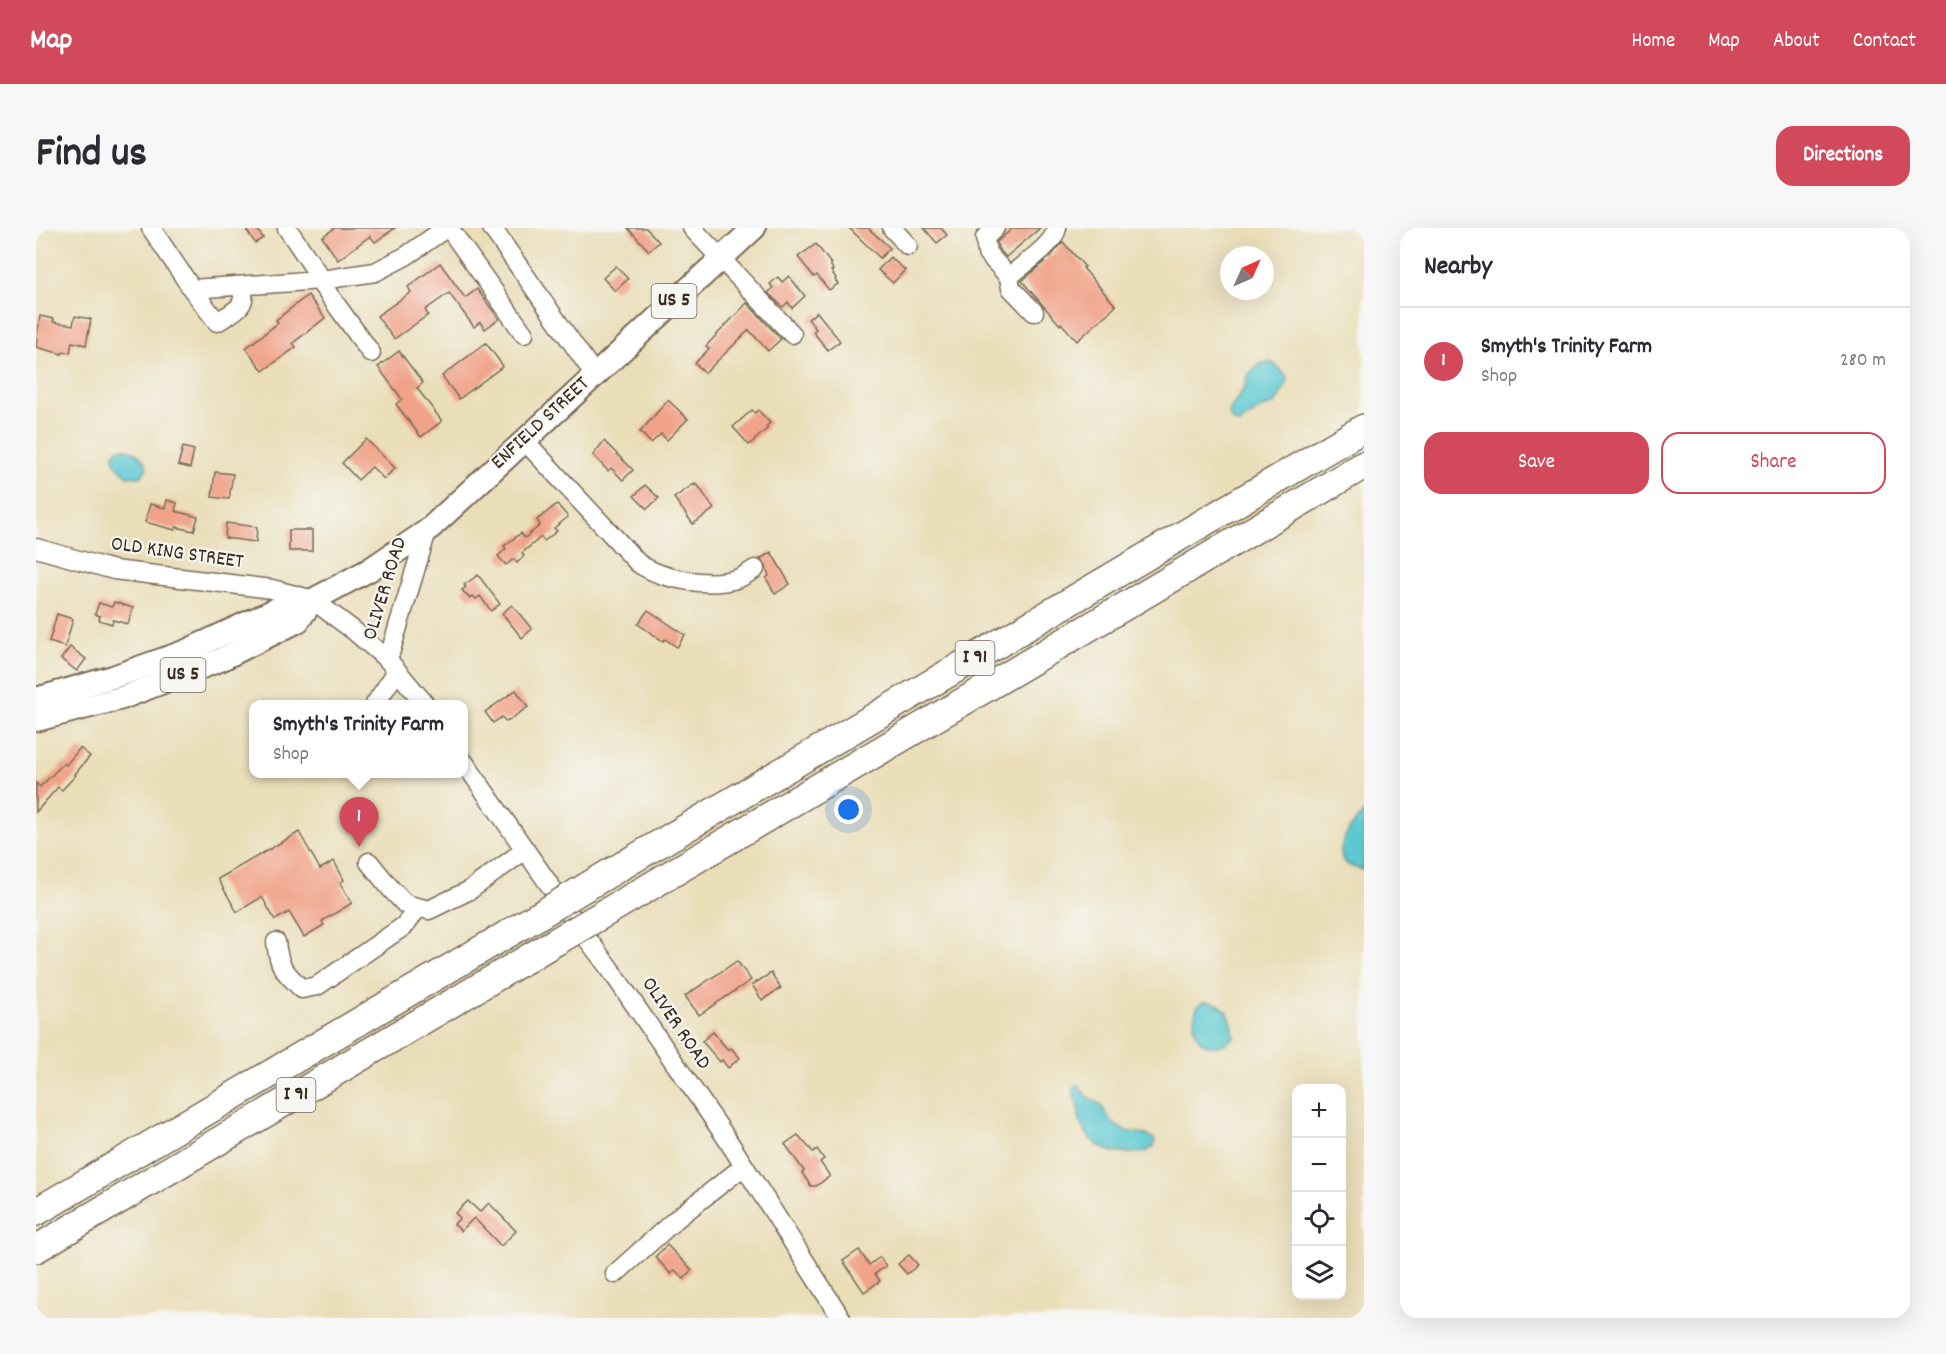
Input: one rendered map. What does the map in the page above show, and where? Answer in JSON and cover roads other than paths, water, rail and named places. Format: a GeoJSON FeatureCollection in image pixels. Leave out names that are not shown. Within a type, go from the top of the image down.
{"type":"FeatureCollection","features":[{"type":"Feature","properties":{"kind":"highway","name":"I 91"},"geometry":{"type":"LineString","coordinates":[[36,1212],[1364,428]]}},
{"type":"Feature","properties":{"kind":"highway","name":"I 91"},"geometry":{"type":"LineString","coordinates":[[36,1249],[1364,465]]}},
{"type":"Feature","properties":{"kind":"main road","name":"ENFIELD STREET"},"geometry":{"type":"LineString","coordinates":[[313,600],[369,570],[427,531],[754,228]]}},
{"type":"Feature","properties":{"kind":"main road","name":"US 5"},"geometry":{"type":"LineString","coordinates":[[36,720],[122,698],[288,604],[313,600]]}},
{"type":"Feature","properties":{"kind":"main road","name":"US 5"},"geometry":{"type":"LineString","coordinates":[[36,699],[113,677],[187,662]]}},
{"type":"Feature","properties":{"kind":"street"},"geometry":{"type":"LineString","coordinates":[[151,228],[217,322],[242,306],[244,299],[240,286]]}},
{"type":"Feature","properties":{"kind":"street"},"geometry":{"type":"LineString","coordinates":[[287,228],[371,353]]}},
{"type":"Feature","properties":{"kind":"street"},"geometry":{"type":"LineString","coordinates":[[192,289],[320,280],[375,272],[406,256],[448,228],[524,334]]}},
{"type":"Feature","properties":{"kind":"street"},"geometry":{"type":"LineString","coordinates":[[492,228],[594,374]]}},
{"type":"Feature","properties":{"kind":"street"},"geometry":{"type":"LineString","coordinates":[[692,228],[792,334]]}},
{"type":"Feature","properties":{"kind":"street"},"geometry":{"type":"LineString","coordinates":[[892,228],[908,246]]}},
{"type":"Feature","properties":{"kind":"street"},"geometry":{"type":"LineString","coordinates":[[994,228],[985,238],[987,253],[1009,277],[1011,288],[1034,312]]}},
{"type":"Feature","properties":{"kind":"street"},"geometry":{"type":"LineString","coordinates":[[1009,277],[1047,245],[1055,236],[1058,228]]}},
{"type":"Feature","properties":{"kind":"street"},"geometry":{"type":"LineString","coordinates":[[524,440],[638,563],[651,572],[681,579],[717,582],[739,578],[756,569]]}},
{"type":"Feature","properties":{"kind":"street","name":"OLIVER ROAD"},"geometry":{"type":"LineString","coordinates":[[392,666],[427,531]]}},
{"type":"Feature","properties":{"kind":"street","name":"OLD KING STREET"},"geometry":{"type":"LineString","coordinates":[[36,549],[114,570],[272,589],[313,600]]}},
{"type":"Feature","properties":{"kind":"street","name":"OLIVER ROAD"},"geometry":{"type":"LineString","coordinates":[[313,600],[353,630],[392,666],[421,700]]}},
{"type":"Feature","properties":{"kind":"street"},"geometry":{"type":"LineString","coordinates":[[377,700],[392,666]]}},
{"type":"Feature","properties":{"kind":"street","name":"OLIVER ROAD"},"geometry":{"type":"LineString","coordinates":[[468,768],[610,969],[744,1166],[841,1318]]}},
{"type":"Feature","properties":{"kind":"street"},"geometry":{"type":"LineString","coordinates":[[369,861],[405,904],[429,910],[470,890],[525,850]]}},
{"type":"Feature","properties":{"kind":"street"},"geometry":{"type":"LineString","coordinates":[[276,942],[278,961],[286,973],[303,989],[317,986],[404,926],[418,908]]}},
{"type":"Feature","properties":{"kind":"street"},"geometry":{"type":"LineString","coordinates":[[615,1274],[675,1220],[744,1166]]}},
{"type":"Feature","properties":{"kind":"water"},"geometry":{"type":"Polygon","coordinates":[[[1270,362],[1288,378],[1285,387],[1275,404],[1262,408],[1239,424],[1235,422],[1229,411],[1245,387],[1249,374],[1260,364],[1270,362]]]}},
{"type":"Feature","properties":{"kind":"water"},"geometry":{"type":"Polygon","coordinates":[[[125,448],[136,453],[144,461],[147,468],[141,477],[128,476],[115,464],[114,454],[118,449],[125,448]]]}},
{"type":"Feature","properties":{"kind":"water"},"geometry":{"type":"Polygon","coordinates":[[[1364,812],[1364,870],[1344,861],[1341,853],[1345,836],[1364,812]]]}},
{"type":"Feature","properties":{"kind":"water"},"geometry":{"type":"Polygon","coordinates":[[[1211,1002],[1223,1007],[1230,1017],[1234,1037],[1224,1044],[1207,1045],[1197,1035],[1194,1026],[1195,1016],[1198,1005],[1211,1002]]]}},
{"type":"Feature","properties":{"kind":"water"},"geometry":{"type":"Polygon","coordinates":[[[1078,1085],[1089,1098],[1100,1105],[1117,1126],[1151,1137],[1155,1140],[1154,1146],[1144,1152],[1124,1153],[1109,1151],[1096,1144],[1086,1133],[1080,1121],[1073,1089],[1078,1085]]]}},
{"type":"Feature","properties":{"kind":"place","name":"Smyth's Trinity Farm"},"geometry":{"type":"Point","coordinates":[359,847]}}]}
